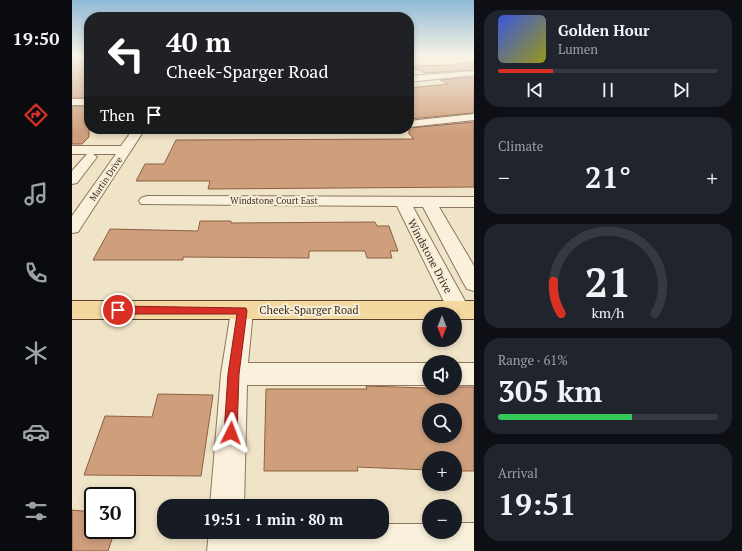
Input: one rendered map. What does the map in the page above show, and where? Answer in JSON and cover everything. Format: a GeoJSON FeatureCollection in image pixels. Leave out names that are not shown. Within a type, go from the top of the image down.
{"type":"FeatureCollection","features":[{"type":"Feature","properties":{"kind":"main road","name":"Cheek-Sparger Road"},"geometry":{"type":"LineString","coordinates":[[72,310],[466,310]]}},
{"type":"Feature","properties":{"kind":"street"},"geometry":{"type":"LineString","coordinates":[[72,97],[84,97]]}},
{"type":"Feature","properties":{"kind":"street"},"geometry":{"type":"LineString","coordinates":[[72,102],[84,102]]}},
{"type":"Feature","properties":{"kind":"street"},"geometry":{"type":"LineString","coordinates":[[414,123],[474,117]]}},
{"type":"Feature","properties":{"kind":"street","name":"Martin Drive"},"geometry":{"type":"LineString","coordinates":[[77,214],[136,134]]}},
{"type":"Feature","properties":{"kind":"street"},"geometry":{"type":"LineString","coordinates":[[72,150],[125,150]]}},
{"type":"Feature","properties":{"kind":"street"},"geometry":{"type":"LineString","coordinates":[[72,180],[90,157]]}},
{"type":"Feature","properties":{"kind":"street","name":"Windstone Court East"},"geometry":{"type":"LineString","coordinates":[[147,201],[474,202]]}},
{"type":"Feature","properties":{"kind":"street","name":"Windstone Drive"},"geometry":{"type":"LineString","coordinates":[[402,201],[466,310]]}},
{"type":"Feature","properties":{"kind":"street"},"geometry":{"type":"LineString","coordinates":[[428,201],[474,284]]}},
{"type":"Feature","properties":{"kind":"street"},"geometry":{"type":"LineString","coordinates":[[227,499],[234,374],[242,311]]}},
{"type":"Feature","properties":{"kind":"street"},"geometry":{"type":"LineString","coordinates":[[234,374],[422,374]]}},
{"type":"Feature","properties":{"kind":"street"},"geometry":{"type":"LineString","coordinates":[[462,374],[474,374]]}},
{"type":"Feature","properties":{"kind":"street"},"geometry":{"type":"LineString","coordinates":[[225,551],[226,539]]}},
{"type":"Feature","properties":{"kind":"street"},"geometry":{"type":"LineString","coordinates":[[247,551],[269,542],[414,546],[474,540]]}},
{"type":"Feature","properties":{"kind":"building"},"geometry":{"type":"Polygon","coordinates":[[[72,82],[84,82],[84,98],[72,98],[72,82]]]}},
{"type":"Feature","properties":{"kind":"building"},"geometry":{"type":"Polygon","coordinates":[[[443,82],[474,82],[474,113],[414,119],[414,87],[448,84],[443,82]]]}},
{"type":"Feature","properties":{"kind":"building"},"geometry":{"type":"Polygon","coordinates":[[[72,106],[84,106],[84,134],[89,134],[89,137],[82,144],[72,144],[72,106]]]}},
{"type":"Feature","properties":{"kind":"building"},"geometry":{"type":"Polygon","coordinates":[[[474,122],[474,187],[208,189],[210,181],[136,181],[145,164],[164,164],[176,140],[414,139],[409,134],[414,134],[414,128],[474,122]]]}},
{"type":"Feature","properties":{"kind":"building"},"geometry":{"type":"Polygon","coordinates":[[[200,221],[231,221],[231,223],[375,222],[377,226],[389,226],[398,251],[390,251],[392,258],[367,258],[365,251],[309,251],[309,258],[183,257],[183,260],[93,260],[110,229],[198,231],[200,221]]]}},
{"type":"Feature","properties":{"kind":"building"},"geometry":{"type":"Polygon","coordinates":[[[366,386],[422,388],[422,395],[462,395],[462,387],[474,387],[474,471],[462,471],[462,451],[422,451],[422,470],[357,467],[358,471],[264,471],[266,389],[367,389],[366,386]]]}},
{"type":"Feature","properties":{"kind":"building"},"geometry":{"type":"Polygon","coordinates":[[[158,394],[213,395],[201,476],[84,475],[105,416],[152,417],[158,394]]]}},
{"type":"Feature","properties":{"kind":"building"},"geometry":{"type":"Polygon","coordinates":[[[72,510],[84,511],[84,539],[112,539],[108,551],[72,551],[72,510]]]}},
{"type":"Feature","properties":{"kind":"route"},"geometry":{"type":"LineString","coordinates":[[118,310],[242,311],[234,374],[231,433]]}}]}
